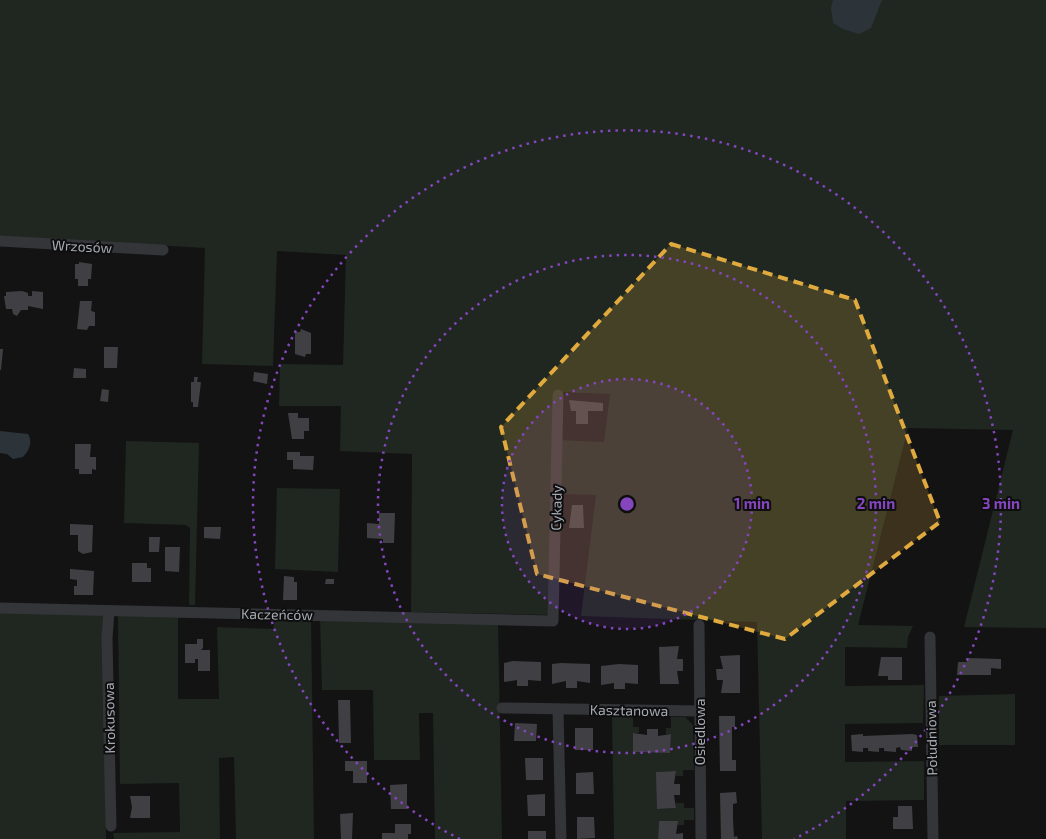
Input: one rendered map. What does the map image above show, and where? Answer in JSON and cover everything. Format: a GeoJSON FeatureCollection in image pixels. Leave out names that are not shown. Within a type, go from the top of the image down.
{"type":"FeatureCollection","features":[{"type":"Feature","properties":{"kind":"street","name":"Wrzosów"},"geometry":{"type":"LineString","coordinates":[[0,241],[163,250]]}},
{"type":"Feature","properties":{"kind":"street","name":"Cykady"},"geometry":{"type":"LineString","coordinates":[[554,621],[558,395]]}},
{"type":"Feature","properties":{"kind":"street","name":"Kaczeńców"},"geometry":{"type":"LineString","coordinates":[[0,608],[554,621]]}},
{"type":"Feature","properties":{"kind":"street","name":"Krokusowa"},"geometry":{"type":"LineString","coordinates":[[109,611],[107,638],[111,826]]}},
{"type":"Feature","properties":{"kind":"street","name":"Osiedlowa"},"geometry":{"type":"LineString","coordinates":[[699,625],[700,839]]}},
{"type":"Feature","properties":{"kind":"street","name":"Południowa"},"geometry":{"type":"LineString","coordinates":[[930,637],[933,839]]}},
{"type":"Feature","properties":{"kind":"street","name":"Kasztanowa"},"geometry":{"type":"LineString","coordinates":[[502,708],[699,711]]}},
{"type":"Feature","properties":{"kind":"street"},"geometry":{"type":"LineString","coordinates":[[558,709],[561,839]]}},
{"type":"Feature","properties":{"kind":"highlighted area"},"geometry":{"type":"Polygon","coordinates":[[[671,244],[855,300],[940,522],[785,639],[537,574],[501,427],[671,244]]]}},
{"type":"Feature","properties":{"kind":"shaded area"},"geometry":{"type":"Polygon","coordinates":[[[0,0],[1046,0],[1046,628],[964,627],[1013,430],[908,428],[858,625],[913,626],[908,637],[907,648],[845,647],[845,686],[924,685],[923,723],[845,724],[845,762],[924,761],[924,800],[846,801],[846,839],[762,839],[757,622],[581,616],[596,495],[560,494],[560,440],[604,442],[610,394],[553,392],[551,615],[411,612],[412,454],[340,451],[341,406],[279,406],[280,364],[343,365],[346,255],[277,251],[273,366],[202,364],[205,248],[0,236],[0,0]]]}},
{"type":"Feature","properties":{"kind":"shaded area"},"geometry":{"type":"Polygon","coordinates":[[[833,0],[882,0],[871,28],[859,34],[843,29],[833,23],[831,8],[833,0]]]}},
{"type":"Feature","properties":{"kind":"shaded area"},"geometry":{"type":"Polygon","coordinates":[[[0,431],[28,434],[30,446],[23,457],[13,459],[7,454],[0,453],[0,431]]]}},
{"type":"Feature","properties":{"kind":"shaded area"},"geometry":{"type":"Polygon","coordinates":[[[126,441],[199,443],[195,605],[189,605],[190,528],[186,525],[124,523],[126,441]]]}},
{"type":"Feature","properties":{"kind":"shaded area"},"geometry":{"type":"Polygon","coordinates":[[[277,488],[340,489],[338,572],[275,569],[277,488]]]}},
{"type":"Feature","properties":{"kind":"shaded area"},"geometry":{"type":"Polygon","coordinates":[[[0,611],[104,615],[106,839],[0,839],[0,611]]]}},
{"type":"Feature","properties":{"kind":"shaded area"},"geometry":{"type":"Polygon","coordinates":[[[118,615],[178,617],[178,699],[219,699],[217,627],[273,629],[275,618],[311,617],[314,839],[236,839],[234,757],[219,758],[220,839],[114,839],[113,833],[180,832],[179,783],[120,784],[118,615]]]}},
{"type":"Feature","properties":{"kind":"shaded area"},"geometry":{"type":"Polygon","coordinates":[[[320,617],[498,622],[502,839],[435,839],[433,713],[419,713],[420,760],[374,760],[373,690],[322,690],[320,617]]]}},
{"type":"Feature","properties":{"kind":"shaded area"},"geometry":{"type":"Polygon","coordinates":[[[1015,694],[1015,745],[939,745],[939,696],[1015,694]]]}},
{"type":"Feature","properties":{"kind":"shaded area"},"geometry":{"type":"Polygon","coordinates":[[[633,716],[633,727],[639,727],[639,733],[633,733],[633,752],[670,753],[671,734],[666,734],[666,728],[671,728],[671,717],[685,717],[693,725],[694,770],[683,770],[683,776],[676,776],[675,771],[657,772],[657,809],[676,808],[676,803],[684,803],[684,808],[694,808],[694,820],[684,820],[684,825],[678,825],[677,821],[659,821],[658,839],[614,839],[612,717],[633,716]]]}},
{"type":"Feature","properties":{"kind":"building"},"geometry":{"type":"Polygon","coordinates":[[[79,262],[92,264],[91,279],[88,279],[88,286],[78,286],[78,279],[75,279],[75,264],[79,264],[79,262]]]}},
{"type":"Feature","properties":{"kind":"building"},"geometry":{"type":"Polygon","coordinates":[[[22,291],[28,293],[28,296],[32,296],[32,291],[43,292],[43,309],[28,306],[28,310],[21,310],[17,316],[13,314],[12,309],[6,309],[4,296],[6,296],[6,292],[22,291]]]}},
{"type":"Feature","properties":{"kind":"building"},"geometry":{"type":"Polygon","coordinates":[[[80,301],[92,301],[91,311],[95,312],[95,326],[89,326],[87,330],[77,329],[80,301]]]}},
{"type":"Feature","properties":{"kind":"building"},"geometry":{"type":"Polygon","coordinates":[[[301,329],[311,333],[311,354],[306,354],[305,357],[295,354],[295,332],[300,332],[301,329]]]}},
{"type":"Feature","properties":{"kind":"building"},"geometry":{"type":"Polygon","coordinates":[[[104,347],[118,347],[117,368],[104,368],[104,347]]]}},
{"type":"Feature","properties":{"kind":"building"},"geometry":{"type":"Polygon","coordinates":[[[0,349],[3,349],[1,370],[0,370],[0,349]]]}},
{"type":"Feature","properties":{"kind":"building"},"geometry":{"type":"Polygon","coordinates":[[[74,368],[86,369],[86,378],[73,378],[74,368]]]}},
{"type":"Feature","properties":{"kind":"building"},"geometry":{"type":"Polygon","coordinates":[[[254,372],[268,374],[267,384],[253,381],[254,372]]]}},
{"type":"Feature","properties":{"kind":"building"},"geometry":{"type":"Polygon","coordinates":[[[194,377],[198,377],[197,382],[201,382],[198,407],[193,407],[193,402],[191,402],[191,382],[194,382],[194,377]]]}},
{"type":"Feature","properties":{"kind":"building"},"geometry":{"type":"Polygon","coordinates":[[[102,389],[109,390],[108,402],[100,401],[102,389]]]}},
{"type":"Feature","properties":{"kind":"building"},"geometry":{"type":"Polygon","coordinates":[[[569,400],[603,403],[603,411],[588,411],[588,424],[576,424],[576,411],[571,411],[569,400]]]}},
{"type":"Feature","properties":{"kind":"building"},"geometry":{"type":"Polygon","coordinates":[[[288,413],[298,413],[298,418],[309,418],[309,431],[304,431],[304,439],[292,439],[288,413]]]}},
{"type":"Feature","properties":{"kind":"building"},"geometry":{"type":"Polygon","coordinates":[[[75,444],[91,444],[90,457],[96,457],[96,470],[92,469],[92,474],[79,474],[79,469],[75,469],[75,444]]]}},
{"type":"Feature","properties":{"kind":"building"},"geometry":{"type":"Polygon","coordinates":[[[287,452],[300,452],[300,456],[314,456],[313,470],[293,469],[293,460],[287,460],[287,452]]]}},
{"type":"Feature","properties":{"kind":"building"},"geometry":{"type":"Polygon","coordinates":[[[572,505],[583,505],[584,528],[569,528],[572,505]]]}},
{"type":"Feature","properties":{"kind":"building"},"geometry":{"type":"Polygon","coordinates":[[[379,513],[395,513],[394,543],[383,543],[383,539],[367,538],[367,523],[379,524],[379,513]]]}},
{"type":"Feature","properties":{"kind":"building"},"geometry":{"type":"Polygon","coordinates":[[[70,524],[93,525],[92,552],[83,554],[78,551],[78,535],[70,535],[70,524]]]}},
{"type":"Feature","properties":{"kind":"building"},"geometry":{"type":"Polygon","coordinates":[[[204,527],[221,527],[220,539],[204,538],[204,527]]]}},
{"type":"Feature","properties":{"kind":"building"},"geometry":{"type":"Polygon","coordinates":[[[149,537],[160,537],[159,552],[149,552],[149,537]]]}},
{"type":"Feature","properties":{"kind":"building"},"geometry":{"type":"Polygon","coordinates":[[[165,547],[180,547],[179,572],[165,571],[165,547]]]}},
{"type":"Feature","properties":{"kind":"building"},"geometry":{"type":"Polygon","coordinates":[[[132,563],[147,563],[147,568],[151,568],[151,582],[132,582],[132,563]]]}},
{"type":"Feature","properties":{"kind":"building"},"geometry":{"type":"Polygon","coordinates":[[[70,569],[94,571],[93,595],[74,595],[74,586],[77,586],[77,580],[70,579],[70,569]]]}},
{"type":"Feature","properties":{"kind":"building"},"geometry":{"type":"Polygon","coordinates":[[[284,576],[294,577],[294,582],[297,582],[297,600],[283,600],[284,576]]]}},
{"type":"Feature","properties":{"kind":"building"},"geometry":{"type":"Polygon","coordinates":[[[326,579],[334,579],[334,584],[325,584],[326,579]]]}},
{"type":"Feature","properties":{"kind":"building"},"geometry":{"type":"Polygon","coordinates":[[[197,639],[203,639],[203,648],[201,650],[210,650],[210,671],[198,671],[198,659],[195,659],[195,663],[185,663],[185,644],[197,644],[197,639]]]}},
{"type":"Feature","properties":{"kind":"building"},"geometry":{"type":"Polygon","coordinates":[[[679,646],[677,659],[683,659],[683,671],[677,671],[679,684],[660,684],[659,647],[679,646]]]}},
{"type":"Feature","properties":{"kind":"building"},"geometry":{"type":"Polygon","coordinates":[[[740,655],[740,693],[721,693],[723,680],[717,680],[716,669],[723,669],[720,656],[740,655]]]}},
{"type":"Feature","properties":{"kind":"building"},"geometry":{"type":"Polygon","coordinates":[[[881,657],[902,657],[902,680],[888,680],[888,676],[878,676],[881,657]]]}},
{"type":"Feature","properties":{"kind":"building"},"geometry":{"type":"Polygon","coordinates":[[[967,658],[1001,659],[1001,669],[991,668],[991,675],[957,675],[958,662],[967,662],[967,658]]]}},
{"type":"Feature","properties":{"kind":"building"},"geometry":{"type":"Polygon","coordinates":[[[513,661],[541,662],[541,681],[528,680],[528,686],[517,686],[517,680],[504,682],[504,663],[513,661]]]}},
{"type":"Feature","properties":{"kind":"building"},"geometry":{"type":"Polygon","coordinates":[[[552,664],[590,664],[590,683],[577,681],[577,688],[566,688],[566,681],[552,684],[552,664]]]}},
{"type":"Feature","properties":{"kind":"building"},"geometry":{"type":"Polygon","coordinates":[[[619,664],[638,665],[638,684],[625,683],[625,689],[614,689],[614,683],[601,685],[601,666],[619,664]]]}},
{"type":"Feature","properties":{"kind":"building"},"geometry":{"type":"Polygon","coordinates":[[[338,700],[350,700],[351,743],[339,743],[338,700]]]}},
{"type":"Feature","properties":{"kind":"building"},"geometry":{"type":"Polygon","coordinates":[[[719,716],[735,716],[735,727],[732,727],[732,760],[736,760],[736,771],[720,771],[719,716]]]}},
{"type":"Feature","properties":{"kind":"building"},"geometry":{"type":"Polygon","coordinates":[[[515,723],[537,724],[536,741],[514,741],[515,723]]]}},
{"type":"Feature","properties":{"kind":"building"},"geometry":{"type":"Polygon","coordinates":[[[575,728],[593,728],[593,750],[575,750],[575,728]]]}},
{"type":"Feature","properties":{"kind":"building"},"geometry":{"type":"Polygon","coordinates":[[[647,729],[658,729],[658,736],[671,734],[670,753],[633,752],[633,733],[647,735],[647,729]]]}},
{"type":"Feature","properties":{"kind":"building"},"geometry":{"type":"Polygon","coordinates":[[[863,734],[863,736],[917,735],[918,747],[912,747],[912,751],[901,750],[900,747],[896,748],[896,752],[884,751],[884,748],[879,748],[879,752],[868,751],[868,748],[863,748],[863,752],[852,751],[851,735],[863,734]]]}},
{"type":"Feature","properties":{"kind":"building"},"geometry":{"type":"Polygon","coordinates":[[[525,758],[543,758],[543,780],[526,780],[525,758]]]}},
{"type":"Feature","properties":{"kind":"building"},"geometry":{"type":"Polygon","coordinates":[[[345,761],[367,761],[367,783],[353,783],[353,771],[345,771],[345,761]]]}},
{"type":"Feature","properties":{"kind":"building"},"geometry":{"type":"Polygon","coordinates":[[[676,771],[674,784],[680,784],[680,795],[674,795],[676,808],[657,809],[656,772],[676,771]]]}},
{"type":"Feature","properties":{"kind":"building"},"geometry":{"type":"Polygon","coordinates":[[[593,772],[594,794],[576,794],[576,773],[593,772]]]}},
{"type":"Feature","properties":{"kind":"building"},"geometry":{"type":"Polygon","coordinates":[[[407,784],[407,809],[391,809],[390,785],[407,784]]]}},
{"type":"Feature","properties":{"kind":"building"},"geometry":{"type":"Polygon","coordinates":[[[736,792],[737,803],[733,804],[733,820],[734,837],[737,836],[738,839],[721,839],[720,793],[736,792]]]}},
{"type":"Feature","properties":{"kind":"building"},"geometry":{"type":"Polygon","coordinates":[[[545,794],[545,816],[528,816],[527,795],[545,794]]]}},
{"type":"Feature","properties":{"kind":"building"},"geometry":{"type":"Polygon","coordinates":[[[130,796],[150,796],[150,818],[130,818],[132,807],[130,796]]]}},
{"type":"Feature","properties":{"kind":"building"},"geometry":{"type":"Polygon","coordinates":[[[898,806],[912,806],[913,829],[893,829],[893,817],[898,817],[898,806]]]}},
{"type":"Feature","properties":{"kind":"building"},"geometry":{"type":"Polygon","coordinates":[[[353,813],[352,839],[341,839],[340,814],[353,813]]]}},
{"type":"Feature","properties":{"kind":"building"},"geometry":{"type":"Polygon","coordinates":[[[577,817],[594,817],[595,838],[577,839],[577,817]]]}},
{"type":"Feature","properties":{"kind":"building"},"geometry":{"type":"Polygon","coordinates":[[[659,821],[678,821],[676,834],[683,833],[683,839],[658,839],[659,821]]]}},
{"type":"Feature","properties":{"kind":"building"},"geometry":{"type":"Polygon","coordinates":[[[395,824],[411,824],[411,834],[408,834],[408,839],[382,839],[382,833],[395,833],[395,824]]]}},
{"type":"Feature","properties":{"kind":"building"},"geometry":{"type":"Polygon","coordinates":[[[528,831],[546,831],[546,839],[528,839],[528,831]]]}}]}
